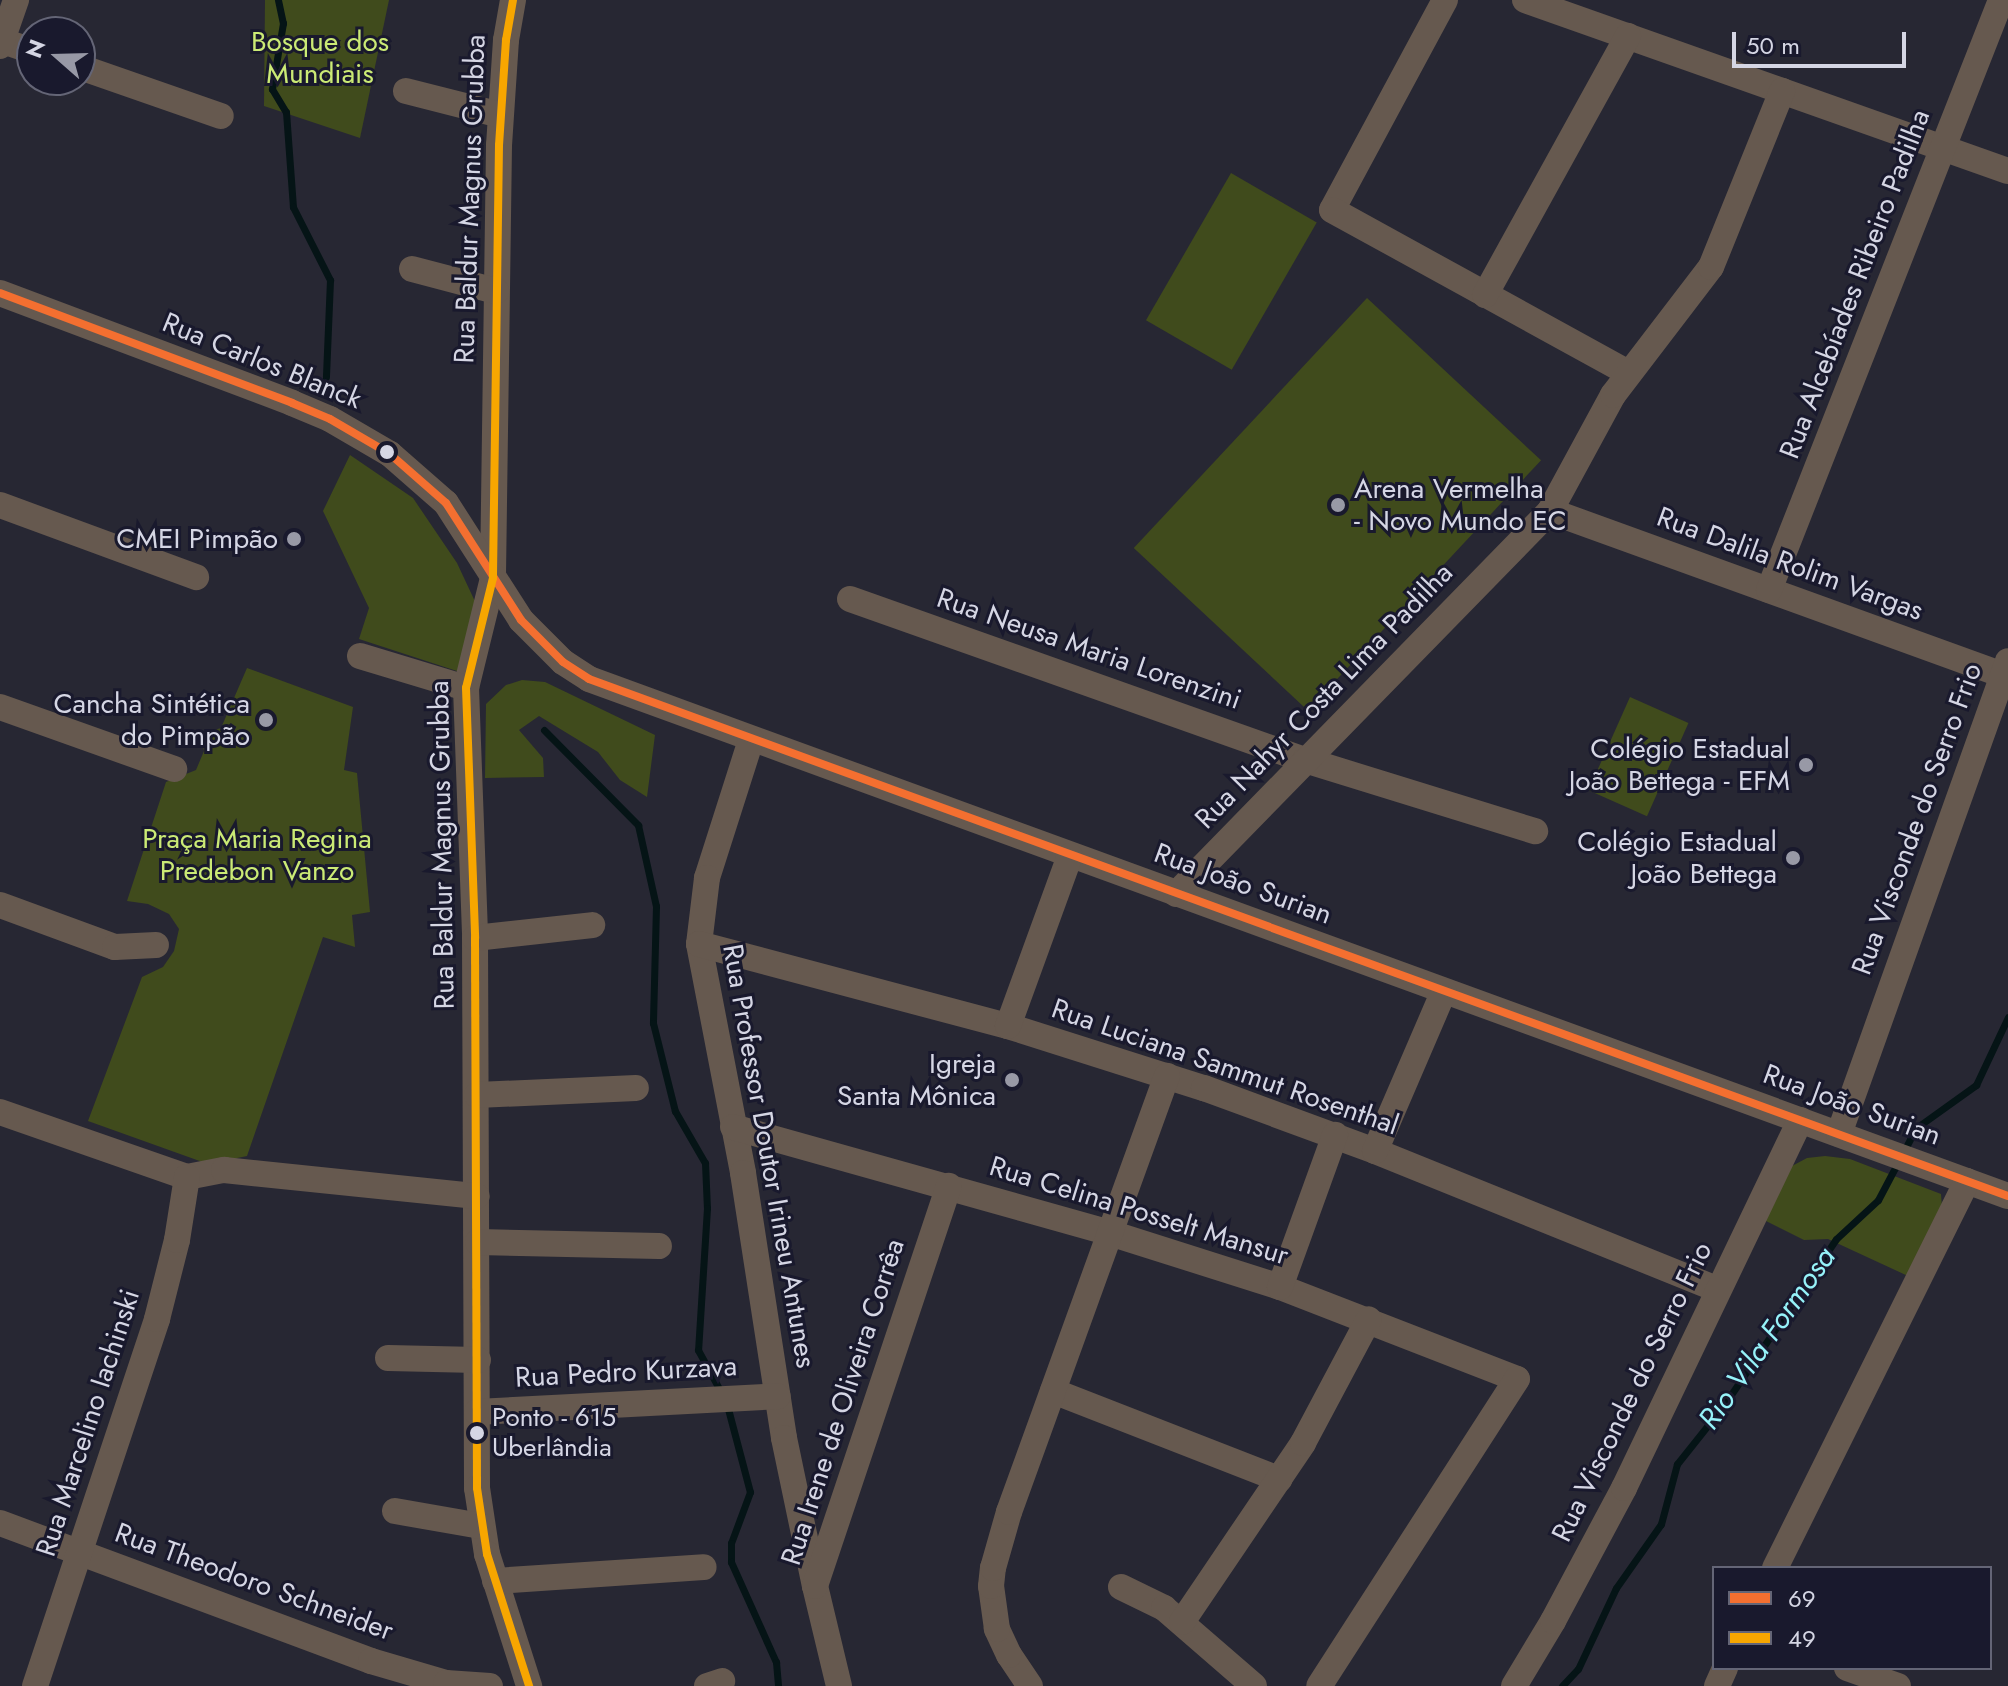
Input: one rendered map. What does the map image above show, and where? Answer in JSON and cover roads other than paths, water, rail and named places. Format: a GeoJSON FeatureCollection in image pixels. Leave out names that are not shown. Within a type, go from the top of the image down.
{"type":"FeatureCollection","features":[{"type":"Feature","properties":{"kind":"street"},"geometry":{"type":"LineString","coordinates":[[1,42],[16,0]]}},
{"type":"Feature","properties":{"kind":"street","name":"Rua Baldur Magnus Grubba"},"geometry":{"type":"LineString","coordinates":[[513,0],[500,115],[493,578],[466,688],[475,938],[477,1488],[481,1526],[495,1581],[529,1686]]}},
{"type":"Feature","properties":{"kind":"street"},"geometry":{"type":"LineString","coordinates":[[1445,0],[1332,210],[1628,373]]}},
{"type":"Feature","properties":{"kind":"street"},"geometry":{"type":"LineString","coordinates":[[1525,0],[2008,171]]}},
{"type":"Feature","properties":{"kind":"street","name":"Rua Alcebíades Ribeiro Padilha"},"geometry":{"type":"LineString","coordinates":[[1769,590],[2001,0]]}},
{"type":"Feature","properties":{"kind":"street"},"geometry":{"type":"LineString","coordinates":[[1485,295],[1628,36]]}},
{"type":"Feature","properties":{"kind":"street"},"geometry":{"type":"LineString","coordinates":[[96,73],[221,116]]}},
{"type":"Feature","properties":{"kind":"street"},"geometry":{"type":"LineString","coordinates":[[406,91],[500,115]]}},
{"type":"Feature","properties":{"kind":"street","name":"Rua Nahyr Costa Lima Padilha"},"geometry":{"type":"LineString","coordinates":[[1176,894],[1550,511],[1628,373],[1711,267],[1782,91]]}},
{"type":"Feature","properties":{"kind":"street"},"geometry":{"type":"LineString","coordinates":[[412,269],[496,291]]}},
{"type":"Feature","properties":{"kind":"street","name":"Rua Carlos Blanck"},"geometry":{"type":"LineString","coordinates":[[0,293],[292,403],[363,437],[422,479],[446,503],[493,578]]}},
{"type":"Feature","properties":{"kind":"street"},"geometry":{"type":"LineString","coordinates":[[0,505],[196,577]]}},
{"type":"Feature","properties":{"kind":"street","name":"Rua Dalila Rolim Vargas"},"geometry":{"type":"LineString","coordinates":[[1550,511],[2006,671]]}},
{"type":"Feature","properties":{"kind":"street","name":"Rua João Surian"},"geometry":{"type":"LineString","coordinates":[[493,578],[539,640],[589,679],[2008,1196]]}},
{"type":"Feature","properties":{"kind":"street","name":"Rua Neusa Maria Lorenzini"},"geometry":{"type":"LineString","coordinates":[[850,599],[1305,760],[1535,831]]}},
{"type":"Feature","properties":{"kind":"street"},"geometry":{"type":"LineString","coordinates":[[360,656],[466,688]]}},
{"type":"Feature","properties":{"kind":"street","name":"Rua Visconde do Serro Frio"},"geometry":{"type":"LineString","coordinates":[[1839,1134],[2006,671]]}},
{"type":"Feature","properties":{"kind":"street"},"geometry":{"type":"LineString","coordinates":[[0,707],[174,769]]}},
{"type":"Feature","properties":{"kind":"street","name":"Rua Professor Doutor Irineu Antunes"},"geometry":{"type":"LineString","coordinates":[[751,740],[707,878],[699,944],[778,1396],[815,1586]]}},
{"type":"Feature","properties":{"kind":"street"},"geometry":{"type":"LineString","coordinates":[[1008,1026],[1070,856]]}},
{"type":"Feature","properties":{"kind":"street"},"geometry":{"type":"LineString","coordinates":[[0,905],[115,947],[156,945]]}},
{"type":"Feature","properties":{"kind":"street"},"geometry":{"type":"LineString","coordinates":[[475,938],[592,925]]}},
{"type":"Feature","properties":{"kind":"street","name":"Rua Luciana Sammut Rosenthal"},"geometry":{"type":"LineString","coordinates":[[699,944],[1008,1026],[1167,1076],[1335,1135],[1717,1289]]}},
{"type":"Feature","properties":{"kind":"street"},"geometry":{"type":"LineString","coordinates":[[1375,1151],[1444,991]]}},
{"type":"Feature","properties":{"kind":"street"},"geometry":{"type":"LineString","coordinates":[[1023,1684],[997,1629],[991,1586],[999,1543],[1167,1076]]}},
{"type":"Feature","properties":{"kind":"street"},"geometry":{"type":"LineString","coordinates":[[477,1095],[636,1088]]}},
{"type":"Feature","properties":{"kind":"street"},"geometry":{"type":"LineString","coordinates":[[0,1112],[187,1177],[224,1170],[477,1196]]}},
{"type":"Feature","properties":{"kind":"street","name":"Rua Visconde do Serro Frio"},"geometry":{"type":"LineString","coordinates":[[1514,1686],[1553,1621],[1624,1488],[1800,1120]]}},
{"type":"Feature","properties":{"kind":"street","name":"Rua Celina Posselt Mansur"},"geometry":{"type":"LineString","coordinates":[[733,1127],[1110,1233],[1280,1287],[1517,1379],[1319,1686]]}},
{"type":"Feature","properties":{"kind":"street"},"geometry":{"type":"LineString","coordinates":[[1280,1287],[1335,1135]]}},
{"type":"Feature","properties":{"kind":"street","name":"Rua Marcelino Iachinski"},"geometry":{"type":"LineString","coordinates":[[35,1686],[169,1275],[187,1177]]}},
{"type":"Feature","properties":{"kind":"street"},"geometry":{"type":"LineString","coordinates":[[1776,1566],[1967,1181]]}},
{"type":"Feature","properties":{"kind":"street","name":"Rua Irene de Oliveira Corrêa"},"geometry":{"type":"LineString","coordinates":[[839,1686],[815,1586],[949,1186]]}},
{"type":"Feature","properties":{"kind":"street"},"geometry":{"type":"LineString","coordinates":[[478,1242],[659,1246]]}},
{"type":"Feature","properties":{"kind":"street"},"geometry":{"type":"LineString","coordinates":[[1182,1622],[1313,1426],[1369,1319]]}},
{"type":"Feature","properties":{"kind":"street"},"geometry":{"type":"LineString","coordinates":[[388,1358],[478,1360]]}},
{"type":"Feature","properties":{"kind":"street"},"geometry":{"type":"LineString","coordinates":[[1053,1391],[1279,1479]]}},
{"type":"Feature","properties":{"kind":"street","name":"Rua Pedro Kurzava"},"geometry":{"type":"LineString","coordinates":[[477,1412],[778,1396]]}},
{"type":"Feature","properties":{"kind":"street"},"geometry":{"type":"LineString","coordinates":[[395,1511],[481,1526]]}},
{"type":"Feature","properties":{"kind":"street","name":"Rua Theodoro Schneider"},"geometry":{"type":"LineString","coordinates":[[0,1523],[371,1661],[446,1683],[490,1686]]}},
{"type":"Feature","properties":{"kind":"street"},"geometry":{"type":"LineString","coordinates":[[495,1581],[704,1567]]}},
{"type":"Feature","properties":{"kind":"street"},"geometry":{"type":"LineString","coordinates":[[1121,1587],[1149,1599],[1182,1622],[1254,1686]]}},
{"type":"Feature","properties":{"kind":"street"},"geometry":{"type":"LineString","coordinates":[[371,1661],[383,1686]]}},
{"type":"Feature","properties":{"kind":"street"},"geometry":{"type":"LineString","coordinates":[[1853,1670],[1898,1686]]}},
{"type":"Feature","properties":{"kind":"waterway"},"geometry":{"type":"LineString","coordinates":[[278,0],[283,23],[272,89],[286,112],[293,207],[330,280],[326,377]]}},
{"type":"Feature","properties":{"kind":"waterway"},"geometry":{"type":"LineString","coordinates":[[544,730],[638,825],[656,906],[653,1023],[675,1111],[705,1163],[707,1208],[698,1350],[722,1394]]}},
{"type":"Feature","properties":{"kind":"waterway","name":"Rio Vila Formosa"},"geometry":{"type":"LineString","coordinates":[[1562,1686],[1578,1669],[1616,1588],[1661,1524],[1677,1464],[1724,1405],[1836,1239],[1878,1200],[1916,1128],[1976,1085],[2008,1017]]}},
{"type":"Feature","properties":{"kind":"waterway"},"geometry":{"type":"LineString","coordinates":[[727,1405],[750,1492],[731,1543],[731,1562],[776,1662],[778,1686]]}},
{"type":"Feature","properties":{"kind":"place","name":"Arena Vermelha - Novo Mundo EC"},"geometry":{"type":"Point","coordinates":[1338,505]}},
{"type":"Feature","properties":{"kind":"place","name":"CMEI Pimpão"},"geometry":{"type":"Point","coordinates":[294,539]}},
{"type":"Feature","properties":{"kind":"place","name":"Cancha Sintética do Pimpão"},"geometry":{"type":"Point","coordinates":[266,720]}},
{"type":"Feature","properties":{"kind":"place","name":"Colégio Estadual João Bettega - EFM"},"geometry":{"type":"Point","coordinates":[1806,765]}},
{"type":"Feature","properties":{"kind":"place","name":"Colégio Estadual João Bettega"},"geometry":{"type":"Point","coordinates":[1793,858]}},
{"type":"Feature","properties":{"kind":"place","name":"Igreja Santa Mônica"},"geometry":{"type":"Point","coordinates":[1012,1080]}},
{"type":"Feature","properties":{"kind":"place","name":"Ponto - 615 Uberlândia"},"geometry":{"type":"Point","coordinates":[477,1433]}},
{"type":"Feature","properties":{"kind":"park label","name":"Bosque dos Mundiais"},"geometry":{"type":"Point","coordinates":[320,58]}},
{"type":"Feature","properties":{"kind":"park label","name":"Praça Maria Regina Predebon Vanzo"},"geometry":{"type":"Point","coordinates":[257,855]}}]}
